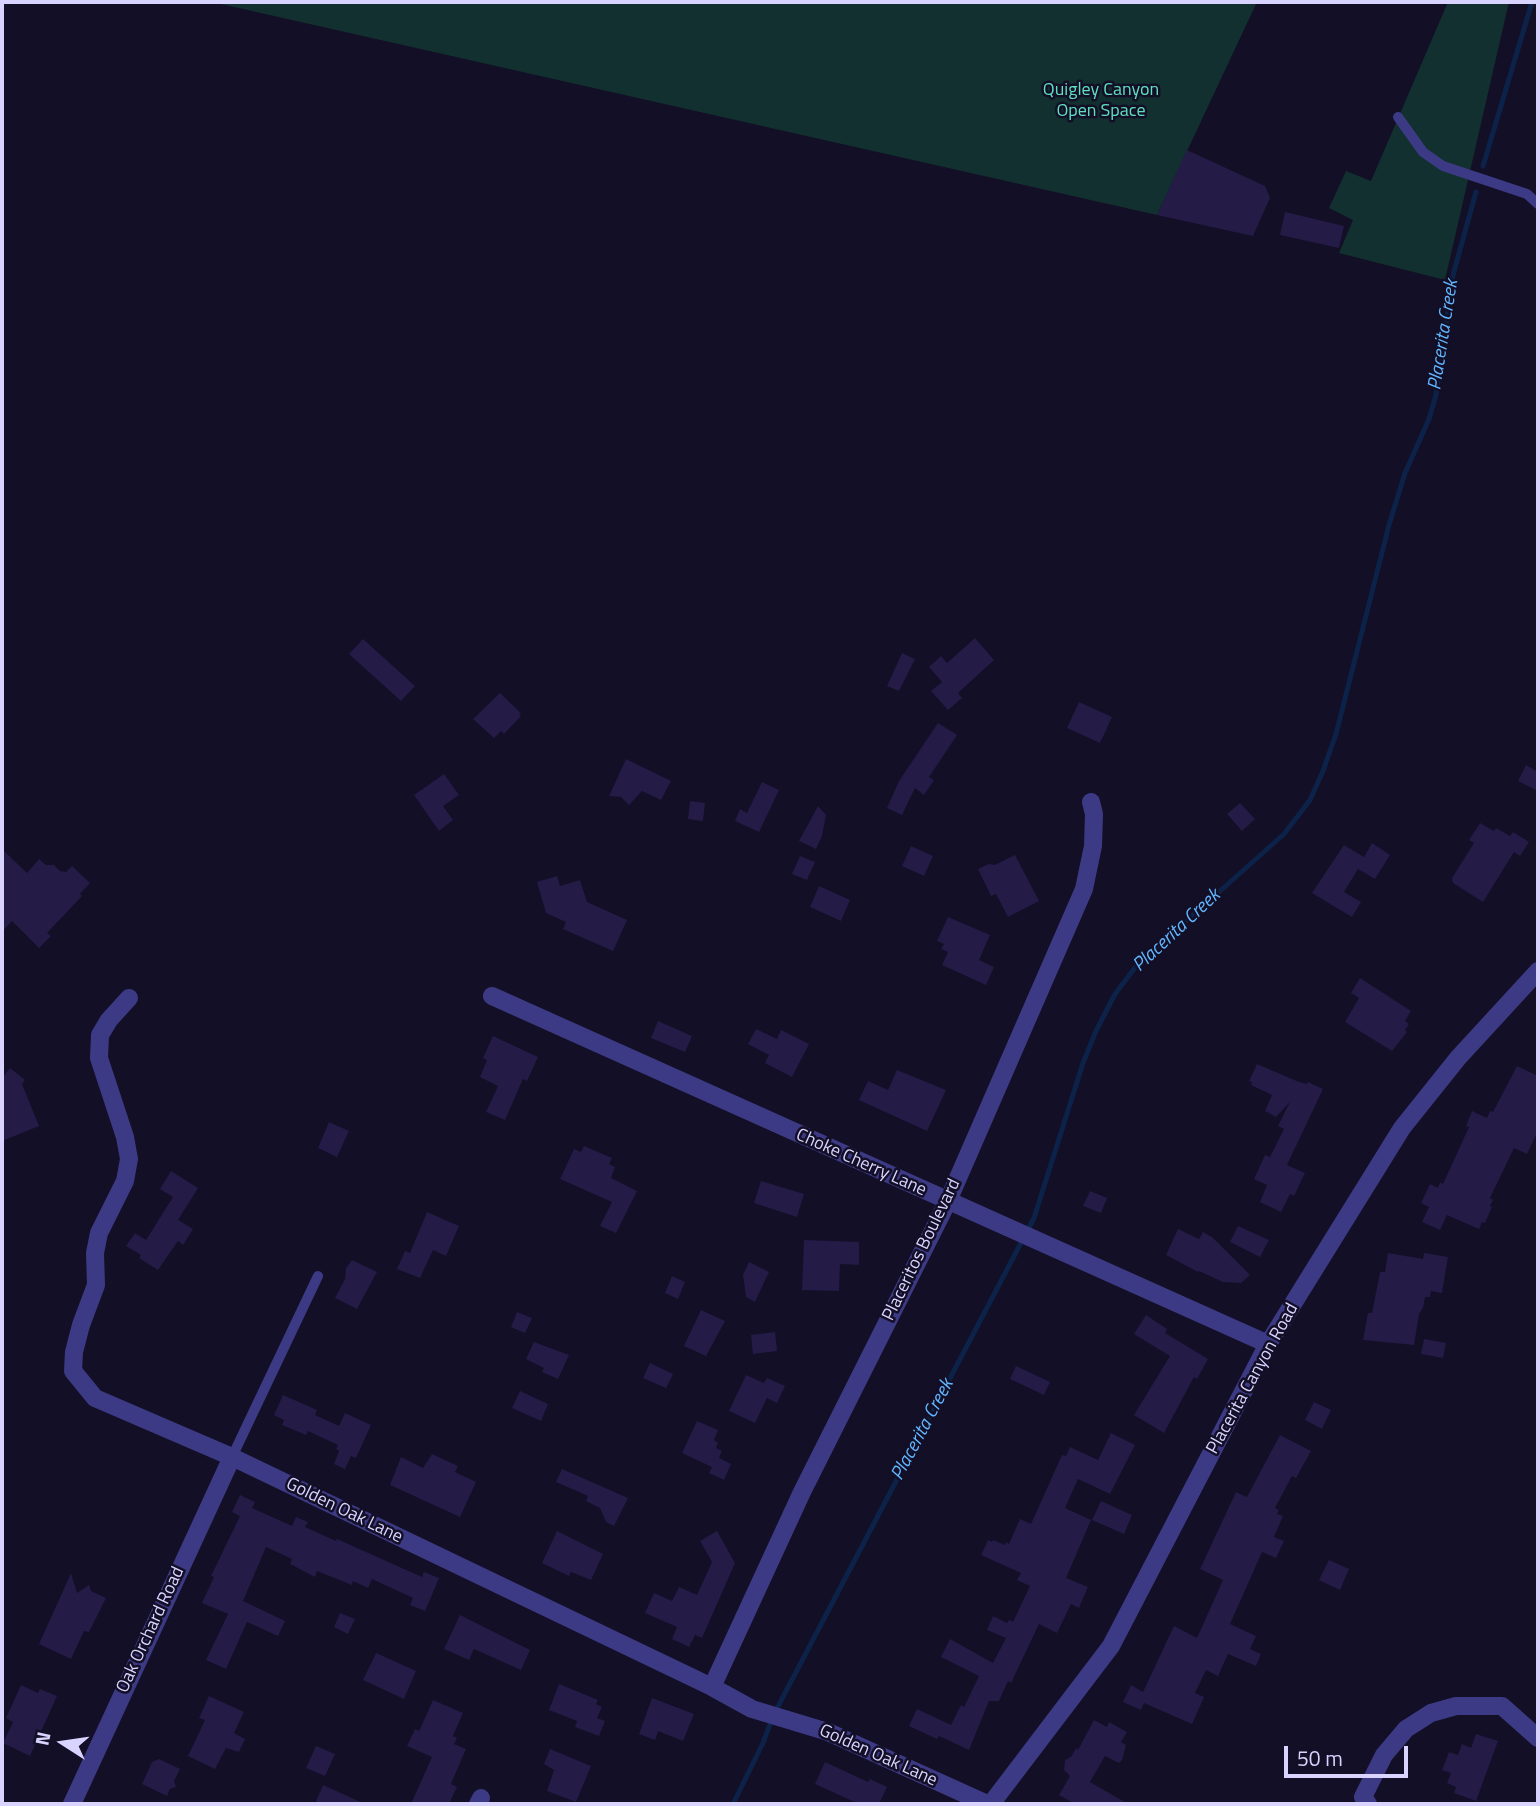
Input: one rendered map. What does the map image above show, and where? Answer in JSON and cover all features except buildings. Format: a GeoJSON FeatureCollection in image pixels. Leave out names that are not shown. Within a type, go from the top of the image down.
{"type":"FeatureCollection","features":[{"type":"Feature","properties":{"kind":"street","name":"Placeritos Boulevard"},"geometry":{"type":"LineString","coordinates":[[712,1687],[802,1492],[948,1201],[1084,889],[1093,846],[1094,814],[1091,802]]}},
{"type":"Feature","properties":{"kind":"street","name":"Placerita Canyon Road"},"geometry":{"type":"LineString","coordinates":[[989,1804],[1111,1646],[1269,1344],[1402,1128],[1458,1058],[1538,971]]}},
{"type":"Feature","properties":{"kind":"street","name":"Choke Cherry Lane"},"geometry":{"type":"LineString","coordinates":[[492,996],[1269,1344]]}},
{"type":"Feature","properties":{"kind":"street","name":"Golden Oak Lane"},"geometry":{"type":"LineString","coordinates":[[129,998],[109,1020],[100,1035],[99,1058],[129,1159],[125,1181],[99,1233],[94,1253],[96,1285],[74,1352],[73,1371],[95,1398],[232,1457],[712,1687],[752,1709],[828,1732],[989,1804]]}},
{"type":"Feature","properties":{"kind":"street","name":"Oak Orchard Road"},"geometry":{"type":"LineString","coordinates":[[72,1804],[232,1457]]}},
{"type":"Feature","properties":{"kind":"street"},"geometry":{"type":"LineString","coordinates":[[1368,1804],[1363,1797],[1384,1755],[1406,1729],[1432,1713],[1456,1706],[1502,1706],[1538,1738]]}},
{"type":"Feature","properties":{"kind":"lane"},"geometry":{"type":"LineString","coordinates":[[1398,117],[1423,152],[1443,166],[1527,194],[1538,204]]}},
{"type":"Feature","properties":{"kind":"lane"},"geometry":{"type":"LineString","coordinates":[[232,1457],[318,1276]]}},
{"type":"Feature","properties":{"kind":"green space","name":"Quigley Canyon Open Space"},"geometry":{"type":"Polygon","coordinates":[[[212,2],[1257,2],[1157,215],[212,2]]]}},
{"type":"Feature","properties":{"kind":"green space"},"geometry":{"type":"Polygon","coordinates":[[[1448,2],[1509,2],[1445,280],[1339,253],[1353,220],[1329,208],[1346,171],[1371,181],[1448,2]]]}},
{"type":"Feature","properties":{"kind":"waterway","name":"Placerita Creek"},"geometry":{"type":"LineString","coordinates":[[1483,166],[1532,2]]}},
{"type":"Feature","properties":{"kind":"waterway","name":"Placerita Creek"},"geometry":{"type":"LineString","coordinates":[[733,1804],[773,1716],[1034,1218],[1083,1063],[1115,994],[1137,965],[1284,834],[1310,800],[1336,734],[1389,525],[1405,473],[1429,419],[1436,395],[1453,275],[1476,192]]}}]}
